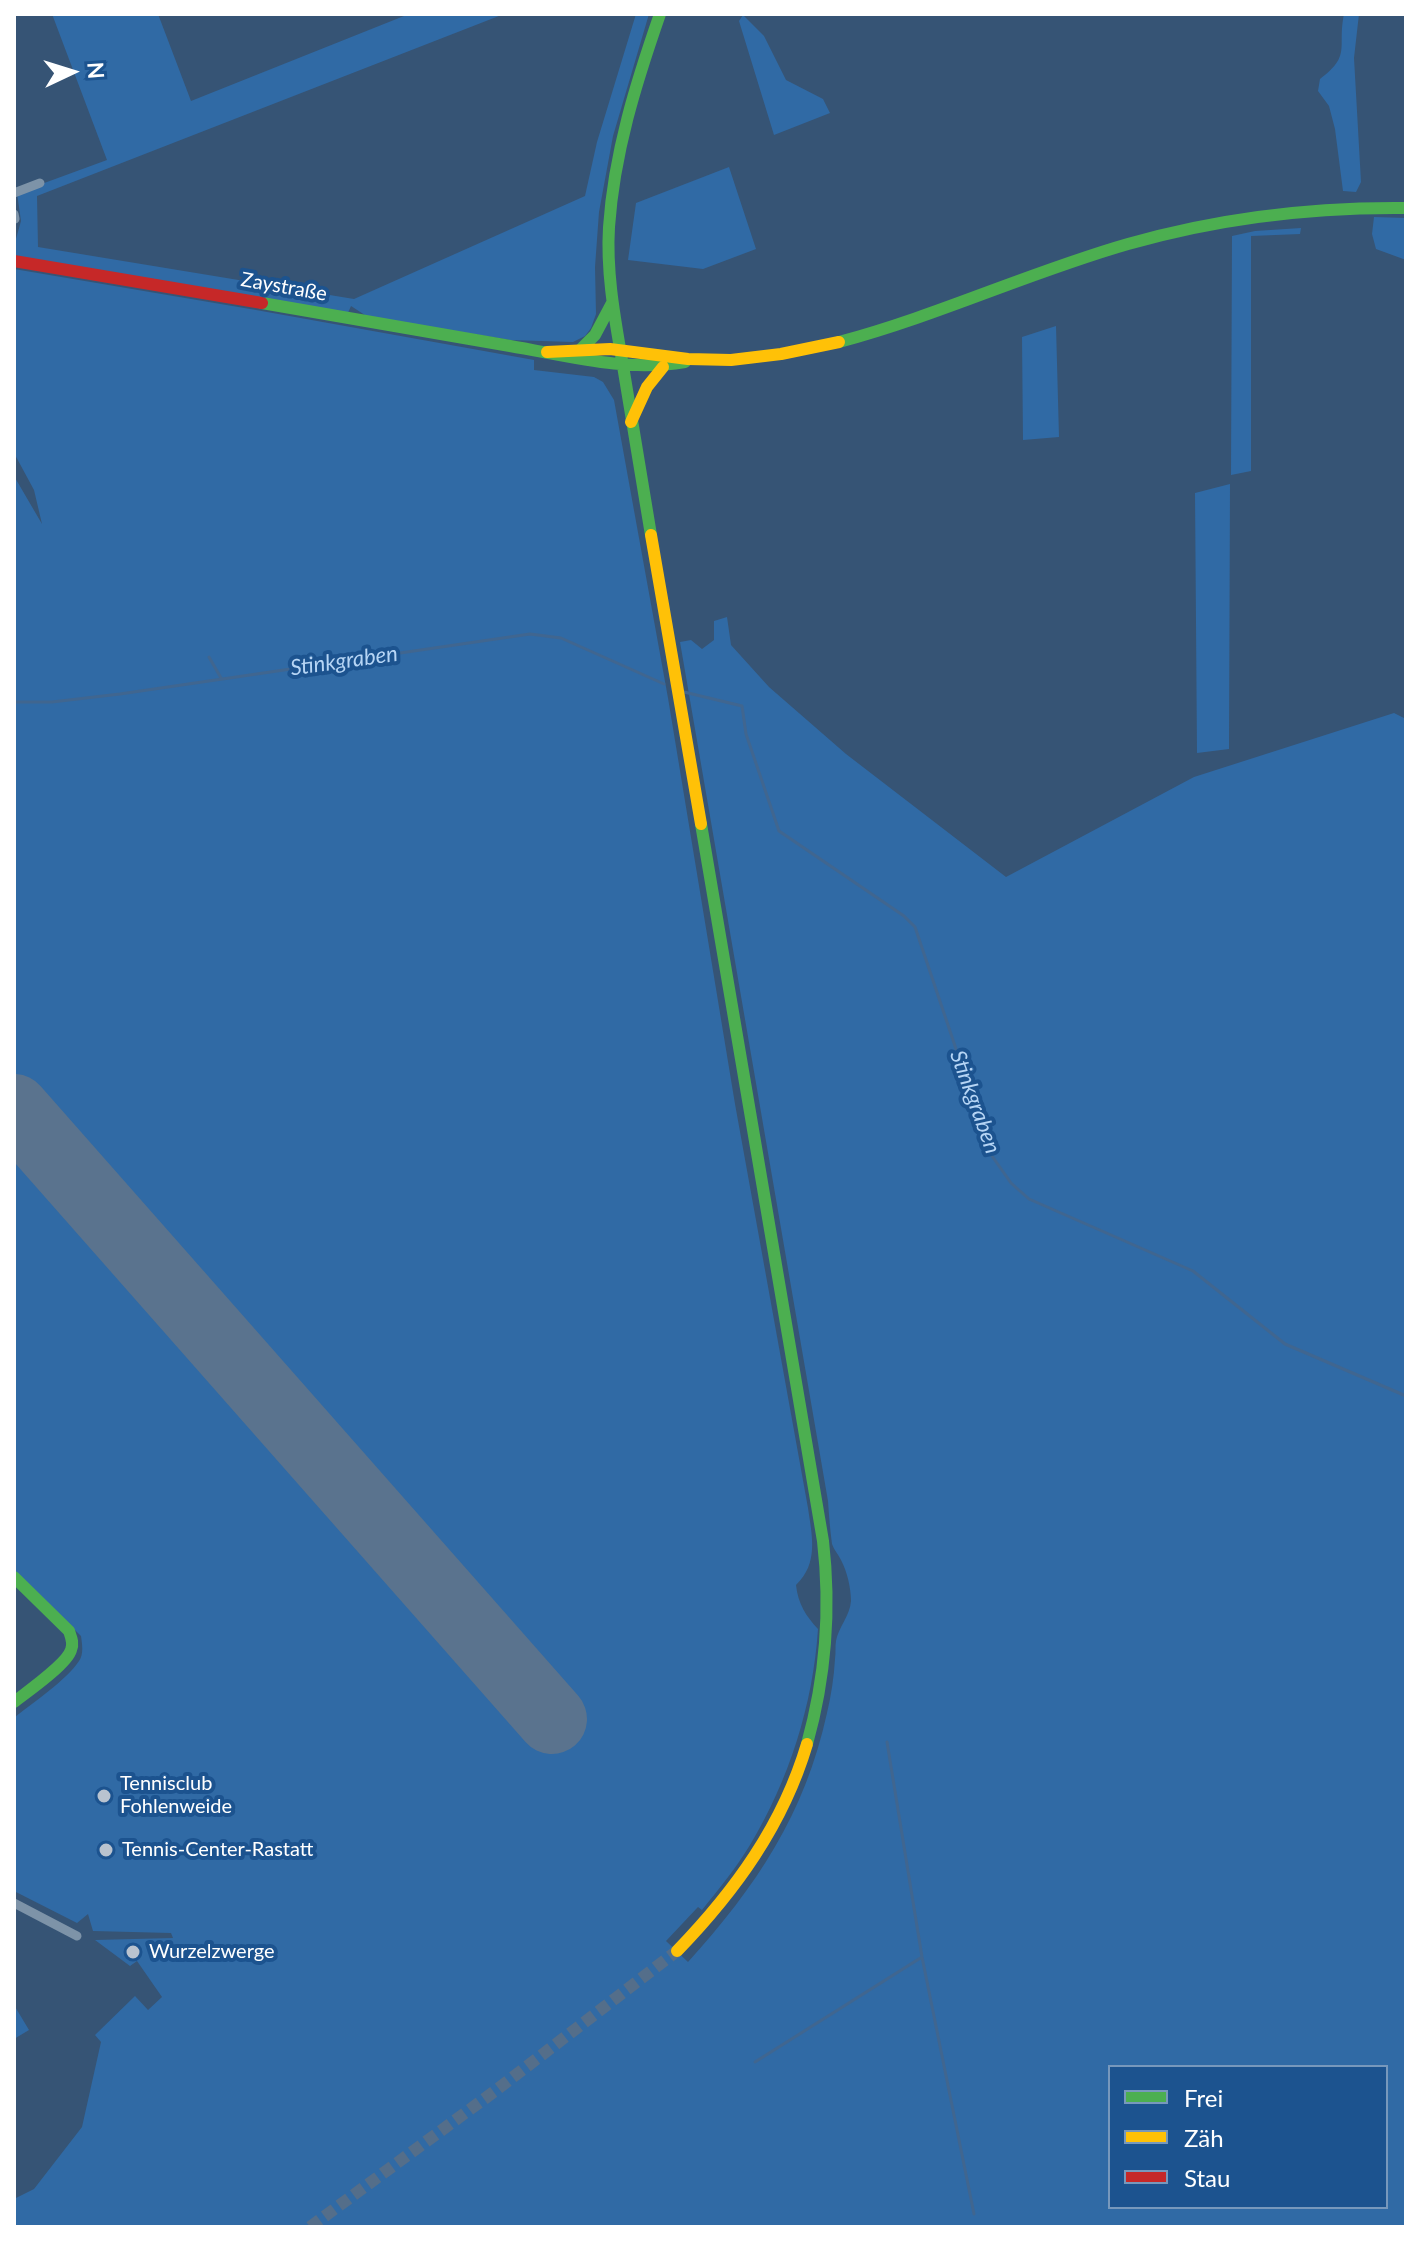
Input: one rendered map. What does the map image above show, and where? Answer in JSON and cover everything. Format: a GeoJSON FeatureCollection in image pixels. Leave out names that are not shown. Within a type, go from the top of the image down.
{"type":"FeatureCollection","features":[{"type":"Feature","properties":{"kind":"main road"},"geometry":{"type":"LineString","coordinates":[[660,14],[626,121],[615,173],[609,218],[612,303],[823,1541],[827,1590],[826,1646],[814,1718],[788,1793],[762,1846],[745,1872],[677,1951]]}},
{"type":"Feature","properties":{"kind":"main road"},"geometry":{"type":"LineString","coordinates":[[696,360],[774,355],[833,343],[886,328],[1090,256],[1205,225],[1261,214],[1310,209],[1406,208]]}},
{"type":"Feature","properties":{"kind":"main road","name":"Zaystraße"},"geometry":{"type":"LineString","coordinates":[[14,261],[621,367],[663,367],[696,360]]}},
{"type":"Feature","properties":{"kind":"main road"},"geometry":{"type":"LineString","coordinates":[[581,349],[595,335],[612,303]]}},
{"type":"Feature","properties":{"kind":"main road","name":"Zaystraße"},"geometry":{"type":"LineString","coordinates":[[547,352],[618,350],[696,360]]}},
{"type":"Feature","properties":{"kind":"main road"},"geometry":{"type":"LineString","coordinates":[[631,422],[647,387],[663,367]]}},
{"type":"Feature","properties":{"kind":"main road"},"geometry":{"type":"LineString","coordinates":[[14,1577],[69,1631],[73,1642],[70,1655],[14,1702]]}},
{"type":"Feature","properties":{"kind":"street"},"geometry":{"type":"LineString","coordinates":[[14,193],[40,183]]}},
{"type":"Feature","properties":{"kind":"street"},"geometry":{"type":"LineString","coordinates":[[14,1903],[77,1936]]}},
{"type":"Feature","properties":{"kind":"shaded area"},"geometry":{"type":"Polygon","coordinates":[[[52,14],[158,14],[191,101],[409,14],[504,14],[37,196],[38,247],[354,299],[585,196],[597,142],[636,14],[649,14],[613,136],[599,212],[596,314],[591,328],[585,336],[573,342],[510,340],[368,317],[351,306],[347,315],[14,256],[21,221],[17,193],[107,160],[52,14]]]}},
{"type":"Feature","properties":{"kind":"shaded area"},"geometry":{"type":"Polygon","coordinates":[[[1344,14],[1359,14],[1354,58],[1361,182],[1356,192],[1343,191],[1335,129],[1329,106],[1318,91],[1320,79],[1340,57],[1344,14]]]}},
{"type":"Feature","properties":{"kind":"shaded area"},"geometry":{"type":"Polygon","coordinates":[[[743,15],[764,36],[786,80],[823,99],[830,113],[774,135],[739,21],[743,15]]]}},
{"type":"Feature","properties":{"kind":"shaded area"},"geometry":{"type":"Polygon","coordinates":[[[729,167],[756,249],[703,269],[628,260],[636,203],[729,167]]]}},
{"type":"Feature","properties":{"kind":"shaded area"},"geometry":{"type":"Polygon","coordinates":[[[1374,217],[1406,218],[1406,260],[1376,249],[1372,234],[1374,217]]]}},
{"type":"Feature","properties":{"kind":"shaded area"},"geometry":{"type":"Polygon","coordinates":[[[1301,228],[1300,234],[1251,236],[1251,471],[1231,475],[1232,236],[1301,228]]]}},
{"type":"Feature","properties":{"kind":"shaded area"},"geometry":{"type":"Polygon","coordinates":[[[14,269],[534,360],[534,370],[594,377],[603,382],[614,400],[808,1508],[811,1558],[796,1585],[797,1592],[803,1609],[818,1629],[805,1714],[787,1768],[764,1820],[739,1862],[702,1910],[698,1907],[666,1941],[688,1962],[756,1877],[775,1847],[806,1784],[827,1713],[836,1641],[851,1601],[845,1569],[832,1544],[828,1501],[680,642],[691,640],[702,649],[714,640],[714,621],[727,617],[731,645],[769,687],[846,754],[1006,877],[1194,777],[1394,713],[1406,719],[1406,2227],[14,2227],[14,2199],[34,2189],[82,2127],[101,2042],[95,2035],[135,1996],[148,2010],[162,1997],[137,1961],[130,1966],[95,1940],[173,1938],[171,1933],[93,1931],[88,1914],[77,1923],[14,1891],[14,1718],[66,1676],[82,1655],[81,1636],[14,1570],[14,476],[42,524],[34,490],[14,453],[14,269]]]}},
{"type":"Feature","properties":{"kind":"shaded area"},"geometry":{"type":"Polygon","coordinates":[[[1056,326],[1059,437],[1023,440],[1022,337],[1056,326]]]}},
{"type":"Feature","properties":{"kind":"shaded area"},"geometry":{"type":"Polygon","coordinates":[[[1230,484],[1229,749],[1197,753],[1195,493],[1230,484]]]}},
{"type":"Feature","properties":{"kind":"shaded area"},"geometry":{"type":"Polygon","coordinates":[[[14,2005],[29,2030],[14,2039],[14,2005]]]}},
{"type":"Feature","properties":{"kind":"waterway","name":"Stinkgraben"},"geometry":{"type":"LineString","coordinates":[[14,702],[52,702],[120,694],[530,634],[561,638],[664,684]]}},
{"type":"Feature","properties":{"kind":"waterway"},"geometry":{"type":"LineString","coordinates":[[209,657],[221,678]]}},
{"type":"Feature","properties":{"kind":"waterway","name":"Stinkgraben"},"geometry":{"type":"LineString","coordinates":[[684,692],[742,706],[746,734],[779,831],[904,916],[915,927],[992,1156],[1011,1183],[1029,1199],[1193,1271],[1285,1344],[1406,1396]]}},
{"type":"Feature","properties":{"kind":"waterway"},"geometry":{"type":"LineString","coordinates":[[887,1742],[922,1957],[974,2214]]}},
{"type":"Feature","properties":{"kind":"waterway"},"geometry":{"type":"LineString","coordinates":[[755,2062],[922,1957]]}},
{"type":"Feature","properties":{"kind":"runway"},"geometry":{"type":"LineString","coordinates":[[14,1109],[552,1719]]}},
{"type":"Feature","properties":{"kind":"tunnel"},"geometry":{"type":"LineString","coordinates":[[310,2227],[495,2091],[677,1951]]}},
{"type":"Feature","properties":{"kind":"traffic: fast"},"geometry":{"type":"LineString","coordinates":[[651,535],[615,318],[608,245],[621,145],[660,14]]}},
{"type":"Feature","properties":{"kind":"traffic: fast"},"geometry":{"type":"LineString","coordinates":[[839,342],[912,320],[1091,255],[1162,235],[1231,221],[1301,212],[1406,208]]}},
{"type":"Feature","properties":{"kind":"traffic: fast"},"geometry":{"type":"LineString","coordinates":[[262,303],[597,362],[640,365],[685,362]]}},
{"type":"Feature","properties":{"kind":"traffic: fast"},"geometry":{"type":"LineString","coordinates":[[581,349],[595,335],[612,303]]}},
{"type":"Feature","properties":{"kind":"traffic: fast"},"geometry":{"type":"LineString","coordinates":[[701,824],[823,1541],[827,1592],[825,1643],[819,1693],[807,1744]]}},
{"type":"Feature","properties":{"kind":"traffic: fast"},"geometry":{"type":"LineString","coordinates":[[14,1577],[69,1631],[72,1640],[71,1650],[62,1663],[14,1702]]}},
{"type":"Feature","properties":{"kind":"traffic: slow"},"geometry":{"type":"LineString","coordinates":[[547,352],[610,349],[688,359],[731,360],[839,342]]}},
{"type":"Feature","properties":{"kind":"traffic: slow"},"geometry":{"type":"LineString","coordinates":[[631,422],[647,387],[663,367]]}},
{"type":"Feature","properties":{"kind":"traffic: slow"},"geometry":{"type":"LineString","coordinates":[[651,535],[701,824]]}},
{"type":"Feature","properties":{"kind":"traffic: slow"},"geometry":{"type":"LineString","coordinates":[[677,1951],[718,1905],[755,1855],[785,1802],[807,1744]]}},
{"type":"Feature","properties":{"kind":"traffic: jam"},"geometry":{"type":"LineString","coordinates":[[14,261],[262,303]]}},
{"type":"Feature","properties":{"kind":"place","name":"Tennisclub Fohlenweide"},"geometry":{"type":"Point","coordinates":[104,1796]}},
{"type":"Feature","properties":{"kind":"place","name":"Tennis-Center-Rastatt"},"geometry":{"type":"Point","coordinates":[106,1850]}},
{"type":"Feature","properties":{"kind":"place","name":"Wurzelzwerge"},"geometry":{"type":"Point","coordinates":[133,1952]}}]}
